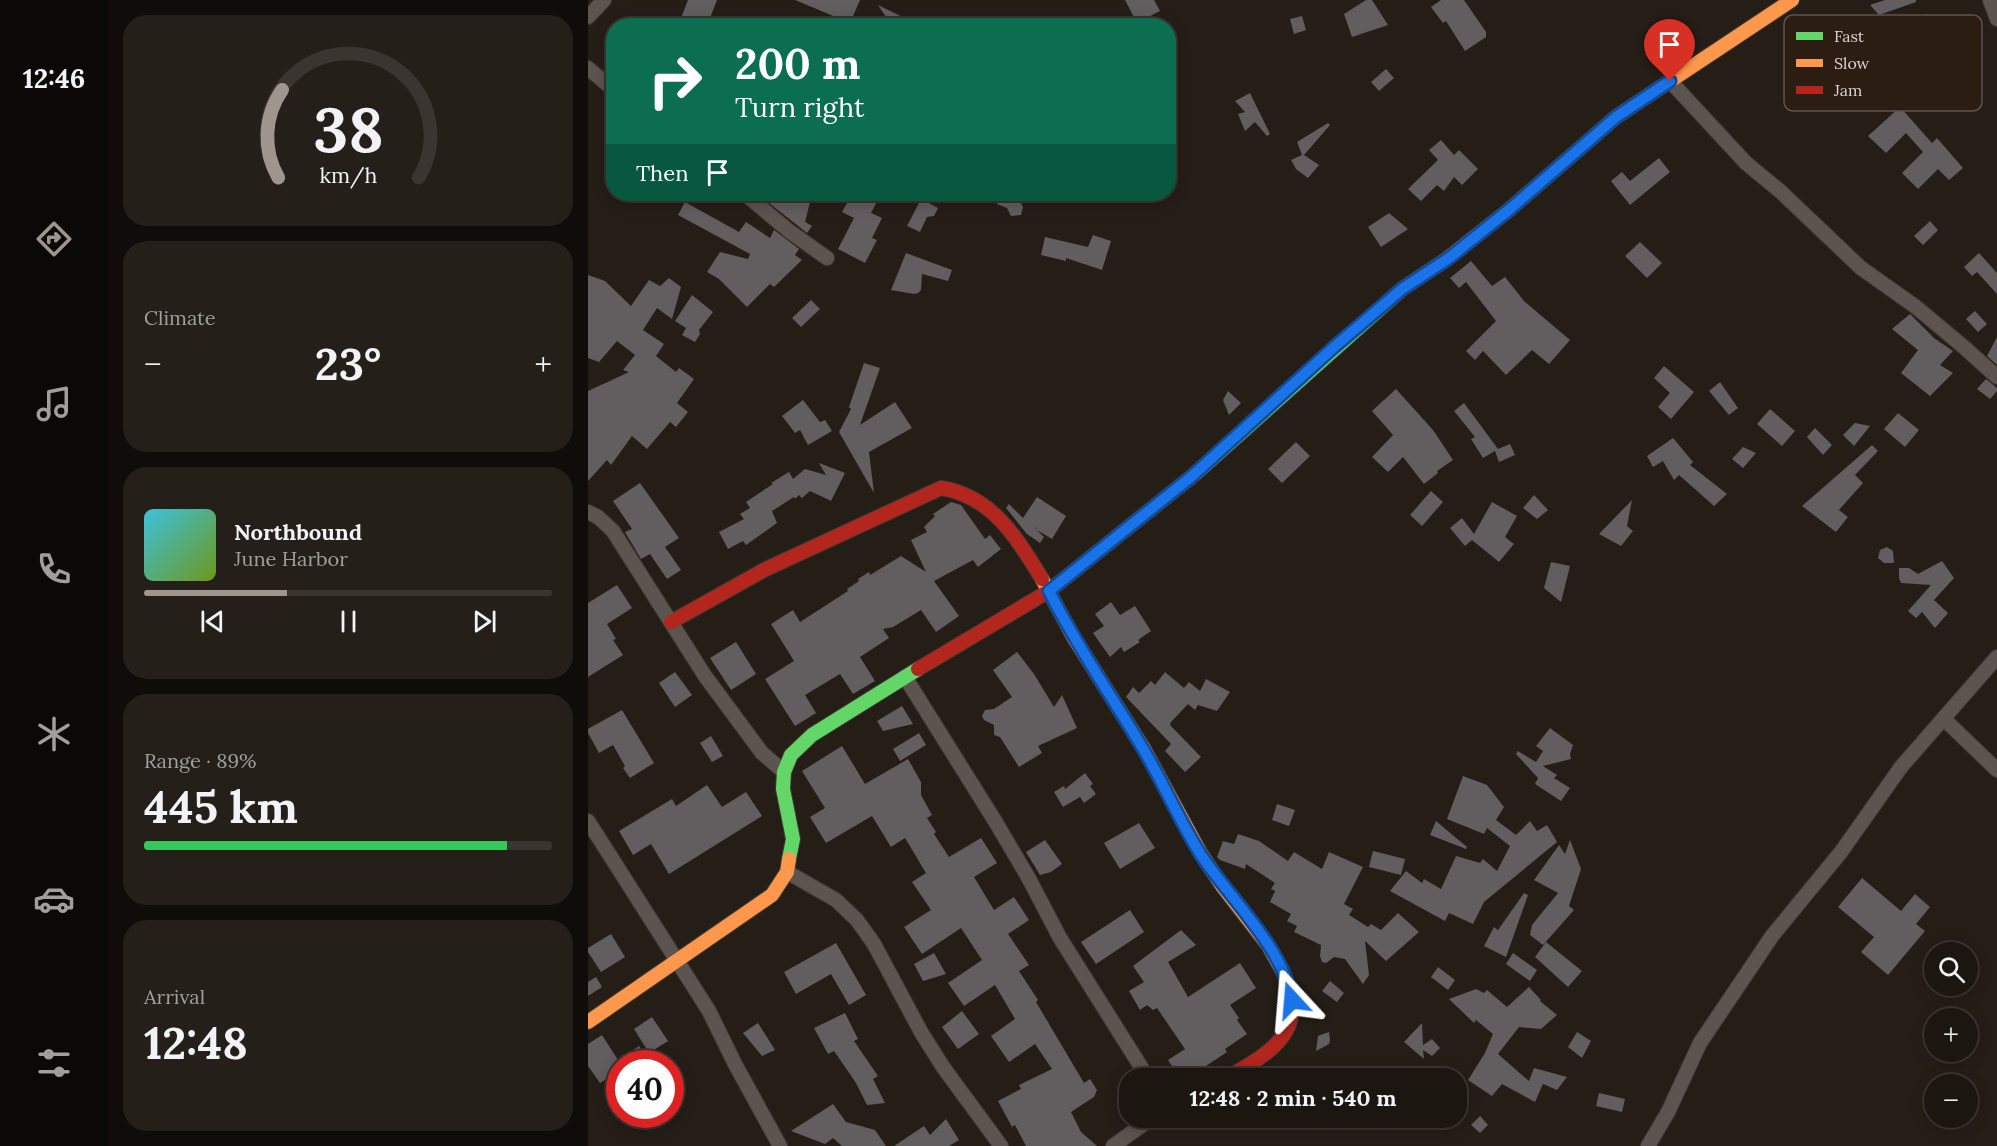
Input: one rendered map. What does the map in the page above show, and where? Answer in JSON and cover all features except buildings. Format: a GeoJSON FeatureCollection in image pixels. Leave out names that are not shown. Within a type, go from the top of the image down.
{"type":"FeatureCollection","features":[{"type":"Feature","properties":{"kind":"street"},"geometry":{"type":"LineString","coordinates":[[588,17],[604,0]]}},
{"type":"Feature","properties":{"kind":"street"},"geometry":{"type":"LineString","coordinates":[[588,1022],[772,895],[787,872],[793,839],[783,789],[784,772],[791,755],[812,735],[1049,591],[1191,477],[1333,348],[1402,289],[1449,258],[1510,209],[1616,117],[1792,0]]}},
{"type":"Feature","properties":{"kind":"street"},"geometry":{"type":"LineString","coordinates":[[1990,0],[1997,19]]}},
{"type":"Feature","properties":{"kind":"street"},"geometry":{"type":"LineString","coordinates":[[588,68],[606,83]]}},
{"type":"Feature","properties":{"kind":"street"},"geometry":{"type":"LineString","coordinates":[[1670,81],[1746,163],[1780,191],[1861,268],[1925,314],[1997,377]]}},
{"type":"Feature","properties":{"kind":"street"},"geometry":{"type":"LineString","coordinates":[[753,201],[826,258]]}},
{"type":"Feature","properties":{"kind":"street"},"geometry":{"type":"LineString","coordinates":[[671,622],[764,570],[941,488],[959,490],[973,496],[1002,522],[1049,591],[1065,622],[1143,748],[1200,852],[1223,887],[1265,938],[1290,987],[1294,1012],[1291,1026],[1284,1036],[1266,1052],[1241,1068]]}},
{"type":"Feature","properties":{"kind":"street"},"geometry":{"type":"LineString","coordinates":[[588,512],[598,517],[613,531],[705,676],[762,753],[784,772]]}},
{"type":"Feature","properties":{"kind":"street"},"geometry":{"type":"LineString","coordinates":[[1648,1146],[1668,1112],[1700,1043],[1772,936],[1841,852],[1901,767],[1997,657]]}},
{"type":"Feature","properties":{"kind":"street"},"geometry":{"type":"LineString","coordinates":[[904,677],[995,821],[1060,938],[1142,1068]]}},
{"type":"Feature","properties":{"kind":"street"},"geometry":{"type":"LineString","coordinates":[[1944,719],[1997,770]]}},
{"type":"Feature","properties":{"kind":"street"},"geometry":{"type":"LineString","coordinates":[[588,821],[710,1011],[735,1064],[780,1146]]}},
{"type":"Feature","properties":{"kind":"street"},"geometry":{"type":"LineString","coordinates":[[787,872],[836,900],[857,920],[943,1067],[1001,1146]]}},
{"type":"Feature","properties":{"kind":"street"},"geometry":{"type":"LineString","coordinates":[[1113,1146],[1138,1128]]}},
{"type":"Feature","properties":{"kind":"traffic: fast"},"geometry":{"type":"LineString","coordinates":[[1195,474],[1402,289],[1447,259]]}},
{"type":"Feature","properties":{"kind":"traffic: fast"},"geometry":{"type":"LineString","coordinates":[[789,859],[793,839],[783,789],[784,772],[791,755],[812,735],[918,669]]}},
{"type":"Feature","properties":{"kind":"traffic: slow"},"geometry":{"type":"LineString","coordinates":[[1447,259],[1510,209],[1616,117],[1792,0]]}},
{"type":"Feature","properties":{"kind":"traffic: slow"},"geometry":{"type":"LineString","coordinates":[[1042,579],[1074,638],[1144,749],[1201,854],[1223,887],[1268,945],[1282,970]]}},
{"type":"Feature","properties":{"kind":"traffic: slow"},"geometry":{"type":"LineString","coordinates":[[588,1022],[772,895],[787,872],[789,859]]}},
{"type":"Feature","properties":{"kind":"traffic: jam"},"geometry":{"type":"LineString","coordinates":[[918,669],[1049,591],[1195,474]]}},
{"type":"Feature","properties":{"kind":"traffic: jam"},"geometry":{"type":"LineString","coordinates":[[671,622],[764,570],[941,488],[959,493],[989,509],[1013,534],[1042,579]]}},
{"type":"Feature","properties":{"kind":"traffic: jam"},"geometry":{"type":"LineString","coordinates":[[1243,1068],[1272,1048],[1289,1023],[1292,1008],[1290,991],[1282,970]]}},
{"type":"Feature","properties":{"kind":"route"},"geometry":{"type":"LineString","coordinates":[[1292,1000],[1290,987],[1265,938],[1223,887],[1200,852],[1143,748],[1065,622],[1049,591],[1191,477],[1333,348],[1402,289],[1449,258],[1510,209],[1616,117],[1670,81]]}}]}
